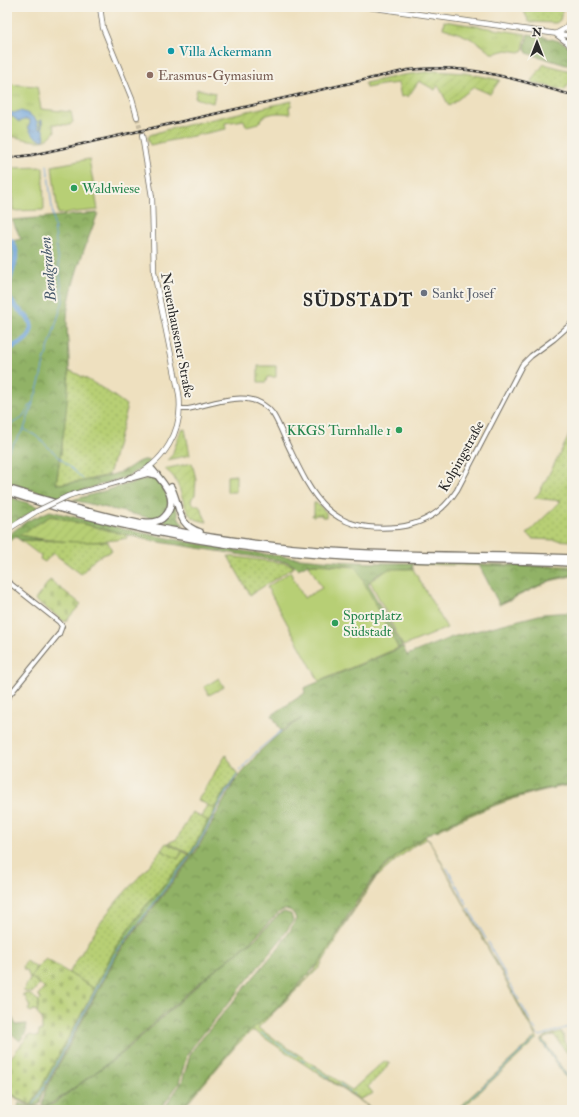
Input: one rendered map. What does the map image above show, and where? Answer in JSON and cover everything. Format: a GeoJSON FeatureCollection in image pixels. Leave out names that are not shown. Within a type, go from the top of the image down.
{"type":"FeatureCollection","features":[{"type":"Feature","properties":{"kind":"highway"},"geometry":{"type":"LineString","coordinates":[[106,516],[119,516],[150,522],[157,521],[162,518],[169,509],[171,499],[167,488],[152,465]]}},
{"type":"Feature","properties":{"kind":"highway"},"geometry":{"type":"LineString","coordinates":[[152,465],[171,487],[181,517],[187,526],[196,531],[219,536],[227,540]]}},
{"type":"Feature","properties":{"kind":"highway"},"geometry":{"type":"LineString","coordinates":[[130,478],[149,473],[154,473],[158,476]]}},
{"type":"Feature","properties":{"kind":"highway"},"geometry":{"type":"LineString","coordinates":[[7,488],[106,516],[170,530],[227,540],[348,552],[572,558]]}},
{"type":"Feature","properties":{"kind":"highway"},"geometry":{"type":"LineString","coordinates":[[7,492],[86,516],[155,532],[268,550],[374,558],[572,563]]}},
{"type":"Feature","properties":{"kind":"highway"},"geometry":{"type":"LineString","coordinates":[[7,496],[24,501],[36,502]]}},
{"type":"Feature","properties":{"kind":"main road"},"geometry":{"type":"LineString","coordinates":[[100,7],[103,28],[132,99],[137,117]]}},
{"type":"Feature","properties":{"kind":"main road"},"geometry":{"type":"LineString","coordinates":[[368,7],[535,32],[572,36]]}},
{"type":"Feature","properties":{"kind":"main road"},"geometry":{"type":"LineString","coordinates":[[556,34],[566,28],[572,16]]}},
{"type":"Feature","properties":{"kind":"main road"},"geometry":{"type":"LineString","coordinates":[[556,34],[568,43],[572,51]]}},
{"type":"Feature","properties":{"kind":"main road","name":"Neuenhausener Straße"},"geometry":{"type":"LineString","coordinates":[[7,530],[36,511],[68,496],[130,478],[152,465],[163,454],[176,430],[180,409],[178,389],[154,272],[152,197],[142,135]]}},
{"type":"Feature","properties":{"kind":"street","name":"Kolpingstraße"},"geometry":{"type":"LineString","coordinates":[[180,409],[240,397],[259,401],[268,407],[273,414],[313,493],[329,511],[343,520],[360,525],[387,527],[410,525],[432,516],[449,502],[457,490],[524,363],[572,323]]}},
{"type":"Feature","properties":{"kind":"street"},"geometry":{"type":"LineString","coordinates":[[7,581],[62,626],[59,634],[7,698]]}},
{"type":"Feature","properties":{"kind":"green space"},"geometry":{"type":"Polygon","coordinates":[[[522,7],[563,7],[560,20],[556,23],[529,22],[522,7]]]}},
{"type":"Feature","properties":{"kind":"green space"},"geometry":{"type":"Polygon","coordinates":[[[444,21],[526,34],[523,50],[520,52],[507,50],[491,53],[480,44],[456,32],[443,28],[444,21]]]}},
{"type":"Feature","properties":{"kind":"green space"},"geometry":{"type":"Polygon","coordinates":[[[528,34],[559,41],[566,45],[570,52],[570,65],[527,53],[525,48],[528,34]]]}},
{"type":"Feature","properties":{"kind":"green space"},"geometry":{"type":"Polygon","coordinates":[[[544,64],[570,71],[571,81],[565,90],[533,83],[531,81],[544,64]]]}},
{"type":"Feature","properties":{"kind":"green space"},"geometry":{"type":"Polygon","coordinates":[[[434,71],[465,73],[500,80],[490,94],[474,87],[449,106],[438,85],[435,90],[419,81],[408,97],[401,97],[398,83],[366,88],[365,83],[403,75],[434,71]]]}},
{"type":"Feature","properties":{"kind":"green space"},"geometry":{"type":"Polygon","coordinates":[[[7,84],[37,86],[41,109],[71,112],[73,122],[70,125],[53,124],[55,131],[51,136],[42,141],[7,135],[7,84]]]}},
{"type":"Feature","properties":{"kind":"green space"},"geometry":{"type":"Polygon","coordinates":[[[197,89],[215,93],[213,103],[195,98],[197,89]]]}},
{"type":"Feature","properties":{"kind":"green space"},"geometry":{"type":"Polygon","coordinates":[[[292,101],[291,106],[289,106],[290,114],[277,113],[268,115],[261,119],[259,123],[246,126],[244,120],[225,123],[226,129],[150,145],[148,138],[150,135],[165,130],[292,101]]]}},
{"type":"Feature","properties":{"kind":"green space","name":"Waldwiese"},"geometry":{"type":"Polygon","coordinates":[[[89,159],[98,210],[58,214],[52,166],[89,159]]]}},
{"type":"Feature","properties":{"kind":"green space"},"geometry":{"type":"Polygon","coordinates":[[[43,167],[44,210],[13,211],[12,168],[43,167]]]}},
{"type":"Feature","properties":{"kind":"green space"},"geometry":{"type":"Polygon","coordinates":[[[98,213],[78,268],[68,311],[67,328],[69,361],[67,398],[56,484],[81,482],[99,478],[123,471],[140,461],[147,460],[150,462],[126,477],[57,498],[7,482],[7,242],[21,239],[12,220],[98,213]]]}},
{"type":"Feature","properties":{"kind":"green space"},"geometry":{"type":"Polygon","coordinates":[[[258,366],[276,366],[276,377],[267,377],[266,382],[258,382],[258,366]]]}},
{"type":"Feature","properties":{"kind":"green space"},"geometry":{"type":"Polygon","coordinates":[[[69,370],[106,390],[126,405],[127,409],[109,475],[83,481],[56,484],[62,446],[69,370]]]}},
{"type":"Feature","properties":{"kind":"green space"},"geometry":{"type":"Polygon","coordinates":[[[572,426],[572,541],[534,539],[527,534],[561,501],[534,498],[539,493],[567,440],[572,426]]]}},
{"type":"Feature","properties":{"kind":"green space"},"geometry":{"type":"Polygon","coordinates":[[[185,429],[190,455],[167,460],[172,455],[181,430],[185,429]]]}},
{"type":"Feature","properties":{"kind":"green space"},"geometry":{"type":"Polygon","coordinates":[[[192,463],[196,479],[195,495],[191,502],[194,505],[199,505],[207,522],[200,521],[190,515],[177,483],[170,473],[164,469],[192,463]]]}},
{"type":"Feature","properties":{"kind":"green space"},"geometry":{"type":"Polygon","coordinates":[[[236,475],[236,492],[227,492],[227,476],[236,475]]]}},
{"type":"Feature","properties":{"kind":"green space"},"geometry":{"type":"Polygon","coordinates":[[[155,478],[167,494],[168,505],[161,515],[154,519],[73,500],[146,479],[155,478]]]}},
{"type":"Feature","properties":{"kind":"green space"},"geometry":{"type":"Polygon","coordinates":[[[7,496],[39,507],[7,528],[7,496]]]}},
{"type":"Feature","properties":{"kind":"green space"},"geometry":{"type":"Polygon","coordinates":[[[174,501],[179,518],[184,526],[162,521],[169,515],[174,501]]]}},
{"type":"Feature","properties":{"kind":"green space"},"geometry":{"type":"Polygon","coordinates":[[[314,503],[326,512],[326,517],[322,517],[322,515],[312,516],[314,514],[314,503]]]}},
{"type":"Feature","properties":{"kind":"green space"},"geometry":{"type":"Polygon","coordinates":[[[50,511],[139,532],[230,549],[321,560],[366,563],[412,563],[413,569],[394,570],[382,573],[377,575],[368,584],[402,646],[398,648],[353,566],[308,564],[298,569],[288,562],[153,541],[51,516],[20,535],[43,540],[20,540],[16,537],[7,542],[7,536],[27,521],[50,511]]]}},
{"type":"Feature","properties":{"kind":"green space"},"geometry":{"type":"Polygon","coordinates":[[[51,516],[127,535],[127,538],[73,542],[19,535],[51,516]]]}},
{"type":"Feature","properties":{"kind":"green space"},"geometry":{"type":"Polygon","coordinates":[[[20,540],[108,542],[112,551],[96,558],[81,574],[53,553],[45,562],[40,559],[41,556],[20,540]]]}},
{"type":"Feature","properties":{"kind":"green space"},"geometry":{"type":"Polygon","coordinates":[[[228,556],[284,563],[294,567],[250,595],[228,556]]]}},
{"type":"Feature","properties":{"kind":"green space"},"geometry":{"type":"Polygon","coordinates":[[[412,562],[572,566],[572,568],[412,564],[412,562]]]}},
{"type":"Feature","properties":{"kind":"green space","name":"Sportplatz Südstadt"},"geometry":{"type":"Polygon","coordinates":[[[314,564],[356,567],[398,648],[319,681],[267,587],[290,572],[304,598],[322,588],[309,565],[314,564]]]}},
{"type":"Feature","properties":{"kind":"green space"},"geometry":{"type":"Polygon","coordinates":[[[479,565],[572,568],[572,575],[553,579],[499,604],[479,565]]]}},
{"type":"Feature","properties":{"kind":"green space","name":"Sportplatz Südstadt"},"geometry":{"type":"Polygon","coordinates":[[[389,569],[413,569],[447,628],[403,646],[370,581],[389,569]]]}},
{"type":"Feature","properties":{"kind":"green space"},"geometry":{"type":"Polygon","coordinates":[[[572,575],[550,581],[499,605],[553,579],[572,575]]]}},
{"type":"Feature","properties":{"kind":"green space"},"geometry":{"type":"Polygon","coordinates":[[[50,580],[81,604],[65,622],[35,600],[50,580]]]}},
{"type":"Feature","properties":{"kind":"green space"},"geometry":{"type":"Polygon","coordinates":[[[572,612],[572,784],[547,788],[494,803],[443,826],[419,840],[398,855],[379,872],[363,892],[321,961],[274,1011],[240,1039],[180,1110],[163,1110],[182,1082],[190,1055],[194,1048],[279,947],[296,919],[291,911],[284,910],[278,913],[248,944],[202,980],[118,1056],[57,1100],[48,1105],[42,1105],[45,1091],[118,954],[196,852],[232,786],[259,752],[279,734],[302,718],[281,731],[272,715],[305,693],[304,688],[403,647],[407,655],[452,637],[543,614],[572,612]]]}},
{"type":"Feature","properties":{"kind":"green space"},"geometry":{"type":"Polygon","coordinates":[[[219,678],[224,687],[209,695],[204,687],[219,678]]]}},
{"type":"Feature","properties":{"kind":"green space"},"geometry":{"type":"Polygon","coordinates":[[[226,755],[238,776],[224,791],[215,809],[198,800],[226,755]]]}},
{"type":"Feature","properties":{"kind":"green space"},"geometry":{"type":"Polygon","coordinates":[[[235,780],[223,798],[193,854],[118,952],[42,1094],[40,1104],[31,1105],[117,945],[144,908],[190,854],[224,791],[235,780]]]}},
{"type":"Feature","properties":{"kind":"green space"},"geometry":{"type":"Polygon","coordinates":[[[572,784],[520,797],[469,816],[437,831],[436,830],[502,801],[537,791],[572,784]]]}},
{"type":"Feature","properties":{"kind":"green space"},"geometry":{"type":"Polygon","coordinates":[[[207,805],[215,809],[209,821],[201,817],[207,805]]]}},
{"type":"Feature","properties":{"kind":"green space"},"geometry":{"type":"Polygon","coordinates":[[[192,812],[209,821],[190,854],[168,843],[177,839],[192,812]]]}},
{"type":"Feature","properties":{"kind":"green space"},"geometry":{"type":"Polygon","coordinates":[[[425,837],[429,840],[426,839],[415,845],[375,879],[319,968],[258,1028],[352,1090],[384,1061],[390,1064],[368,1087],[373,1093],[360,1099],[326,1077],[374,1110],[254,1031],[247,1035],[235,1047],[182,1110],[180,1110],[240,1039],[274,1011],[314,971],[366,890],[379,873],[404,850],[425,837]]]}},
{"type":"Feature","properties":{"kind":"green space"},"geometry":{"type":"Polygon","coordinates":[[[166,843],[182,851],[178,859],[161,850],[166,843]]]}},
{"type":"Feature","properties":{"kind":"green space"},"geometry":{"type":"Polygon","coordinates":[[[161,850],[178,859],[182,851],[189,855],[144,908],[117,945],[95,989],[69,973],[107,914],[150,865],[161,850]]]}},
{"type":"Feature","properties":{"kind":"green space"},"geometry":{"type":"Polygon","coordinates":[[[454,886],[536,1035],[536,1037],[454,886]]]}},
{"type":"Feature","properties":{"kind":"green space"},"geometry":{"type":"Polygon","coordinates":[[[284,912],[291,914],[293,921],[282,938],[193,1046],[187,1055],[179,1083],[160,1110],[24,1110],[18,1107],[19,1103],[36,1107],[53,1104],[124,1052],[209,975],[255,939],[278,915],[284,912]]]}},
{"type":"Feature","properties":{"kind":"green space"},"geometry":{"type":"Polygon","coordinates":[[[46,959],[95,989],[31,1105],[19,1099],[7,1090],[7,1062],[29,1035],[38,1037],[39,1031],[42,1031],[42,1018],[37,1013],[39,1001],[41,999],[38,995],[44,988],[32,978],[30,979],[37,967],[46,959]]]}},
{"type":"Feature","properties":{"kind":"green space"},"geometry":{"type":"Polygon","coordinates":[[[26,961],[36,967],[30,979],[27,970],[24,970],[23,966],[26,961]]]}},
{"type":"Feature","properties":{"kind":"green space"},"geometry":{"type":"Polygon","coordinates":[[[32,978],[39,985],[32,993],[23,991],[30,979],[32,978]]]}},
{"type":"Feature","properties":{"kind":"green space"},"geometry":{"type":"Polygon","coordinates":[[[23,994],[29,994],[39,1001],[37,1011],[29,1011],[28,1009],[30,1008],[25,996],[23,997],[23,994]]]}},
{"type":"Feature","properties":{"kind":"green space"},"geometry":{"type":"Polygon","coordinates":[[[7,1014],[12,1017],[16,1025],[27,1024],[26,1032],[20,1041],[7,1030],[7,1014]]]}},
{"type":"Feature","properties":{"kind":"green space"},"geometry":{"type":"Polygon","coordinates":[[[562,1032],[568,1051],[572,1050],[572,1053],[567,1053],[554,1035],[543,1040],[572,1083],[572,1086],[541,1041],[546,1036],[562,1032]]]}},
{"type":"Feature","properties":{"kind":"green space"},"geometry":{"type":"Polygon","coordinates":[[[536,1037],[536,1040],[460,1110],[456,1110],[536,1037]]]}},
{"type":"Feature","properties":{"kind":"green space"},"geometry":{"type":"Polygon","coordinates":[[[9,1092],[30,1104],[28,1104],[15,1098],[9,1092]]]}},
{"type":"Feature","properties":{"kind":"water"},"geometry":{"type":"Polygon","coordinates":[[[19,111],[34,118],[39,129],[41,129],[40,120],[42,120],[42,127],[45,136],[44,140],[36,138],[31,132],[28,127],[30,120],[26,119],[19,122],[12,116],[7,116],[7,112],[14,113],[19,111]]]}},
{"type":"Feature","properties":{"kind":"waterway","name":"Bendgraben"},"geometry":{"type":"LineString","coordinates":[[7,426],[21,419],[34,400],[63,301],[47,165]]}},
{"type":"Feature","properties":{"kind":"waterway"},"geometry":{"type":"LineString","coordinates":[[7,242],[11,241],[15,247],[16,253],[16,259],[8,286],[9,298],[31,324],[31,329],[27,337],[7,351]]}},
{"type":"Feature","properties":{"kind":"waterway"},"geometry":{"type":"LineString","coordinates":[[7,453],[24,429],[33,403]]}},
{"type":"Feature","properties":{"kind":"waterway"},"geometry":{"type":"LineString","coordinates":[[24,429],[36,436],[83,479]]}},
{"type":"Feature","properties":{"kind":"waterway"},"geometry":{"type":"LineString","coordinates":[[239,772],[257,751],[281,731]]}},
{"type":"Feature","properties":{"kind":"waterway"},"geometry":{"type":"LineString","coordinates":[[191,854],[237,775]]}},
{"type":"Feature","properties":{"kind":"waterway"},"geometry":{"type":"LineString","coordinates":[[34,1104],[115,954],[190,856]]}},
{"type":"Feature","properties":{"kind":"waterway"},"geometry":{"type":"LineString","coordinates":[[447,868],[455,882]]}},
{"type":"Feature","properties":{"kind":"waterway"},"geometry":{"type":"LineString","coordinates":[[456,884],[467,904]]}},
{"type":"Feature","properties":{"kind":"waterway"},"geometry":{"type":"LineString","coordinates":[[469,909],[486,939]]}},
{"type":"Feature","properties":{"kind":"waterway"},"geometry":{"type":"LineString","coordinates":[[488,942],[509,982]]}},
{"type":"Feature","properties":{"kind":"waterway"},"geometry":{"type":"LineString","coordinates":[[511,985],[519,1000]]}},
{"type":"Feature","properties":{"kind":"waterway"},"geometry":{"type":"LineString","coordinates":[[521,1004],[531,1022]]}},
{"type":"Feature","properties":{"kind":"waterway"},"geometry":{"type":"LineString","coordinates":[[533,1026],[536,1030]]}},
{"type":"Feature","properties":{"kind":"waterway"},"geometry":{"type":"LineString","coordinates":[[537,1033],[540,1036],[572,1026]]}},
{"type":"Feature","properties":{"kind":"waterway"},"geometry":{"type":"LineString","coordinates":[[261,1033],[297,1056]]}},
{"type":"Feature","properties":{"kind":"waterway"},"geometry":{"type":"LineString","coordinates":[[458,1110],[534,1040]]}},
{"type":"Feature","properties":{"kind":"waterway"},"geometry":{"type":"LineString","coordinates":[[542,1041],[572,1084]]}},
{"type":"Feature","properties":{"kind":"waterway"},"geometry":{"type":"LineString","coordinates":[[300,1059],[308,1064]]}},
{"type":"Feature","properties":{"kind":"waterway"},"geometry":{"type":"LineString","coordinates":[[311,1066],[330,1078]]}},
{"type":"Feature","properties":{"kind":"waterway"},"geometry":{"type":"LineString","coordinates":[[340,1084],[350,1091]]}},
{"type":"Feature","properties":{"kind":"tunnel"},"geometry":{"type":"LineString","coordinates":[[137,117],[142,135]]}},
{"type":"Feature","properties":{"kind":"railway"},"geometry":{"type":"LineString","coordinates":[[7,158],[32,155],[408,70],[445,68],[486,73],[515,79],[572,95]]}},
{"type":"Feature","properties":{"kind":"place","name":"Villa Ackermann"},"geometry":{"type":"Point","coordinates":[171,51]}},
{"type":"Feature","properties":{"kind":"place","name":"Erasmus-Gymasium"},"geometry":{"type":"Point","coordinates":[150,75]}},
{"type":"Feature","properties":{"kind":"place","name":"Waldwiese"},"geometry":{"type":"Point","coordinates":[74,188]}},
{"type":"Feature","properties":{"kind":"place","name":"Sankt Josef"},"geometry":{"type":"Point","coordinates":[424,293]}},
{"type":"Feature","properties":{"kind":"place","name":"KKGS Turnhalle 1"},"geometry":{"type":"Point","coordinates":[399,430]}},
{"type":"Feature","properties":{"kind":"place","name":"Sportplatz Südstadt"},"geometry":{"type":"Point","coordinates":[335,623]}},
{"type":"Feature","properties":{"kind":"district","name":"SÜDSTADT"},"geometry":{"type":"Point","coordinates":[358,300]}}]}
